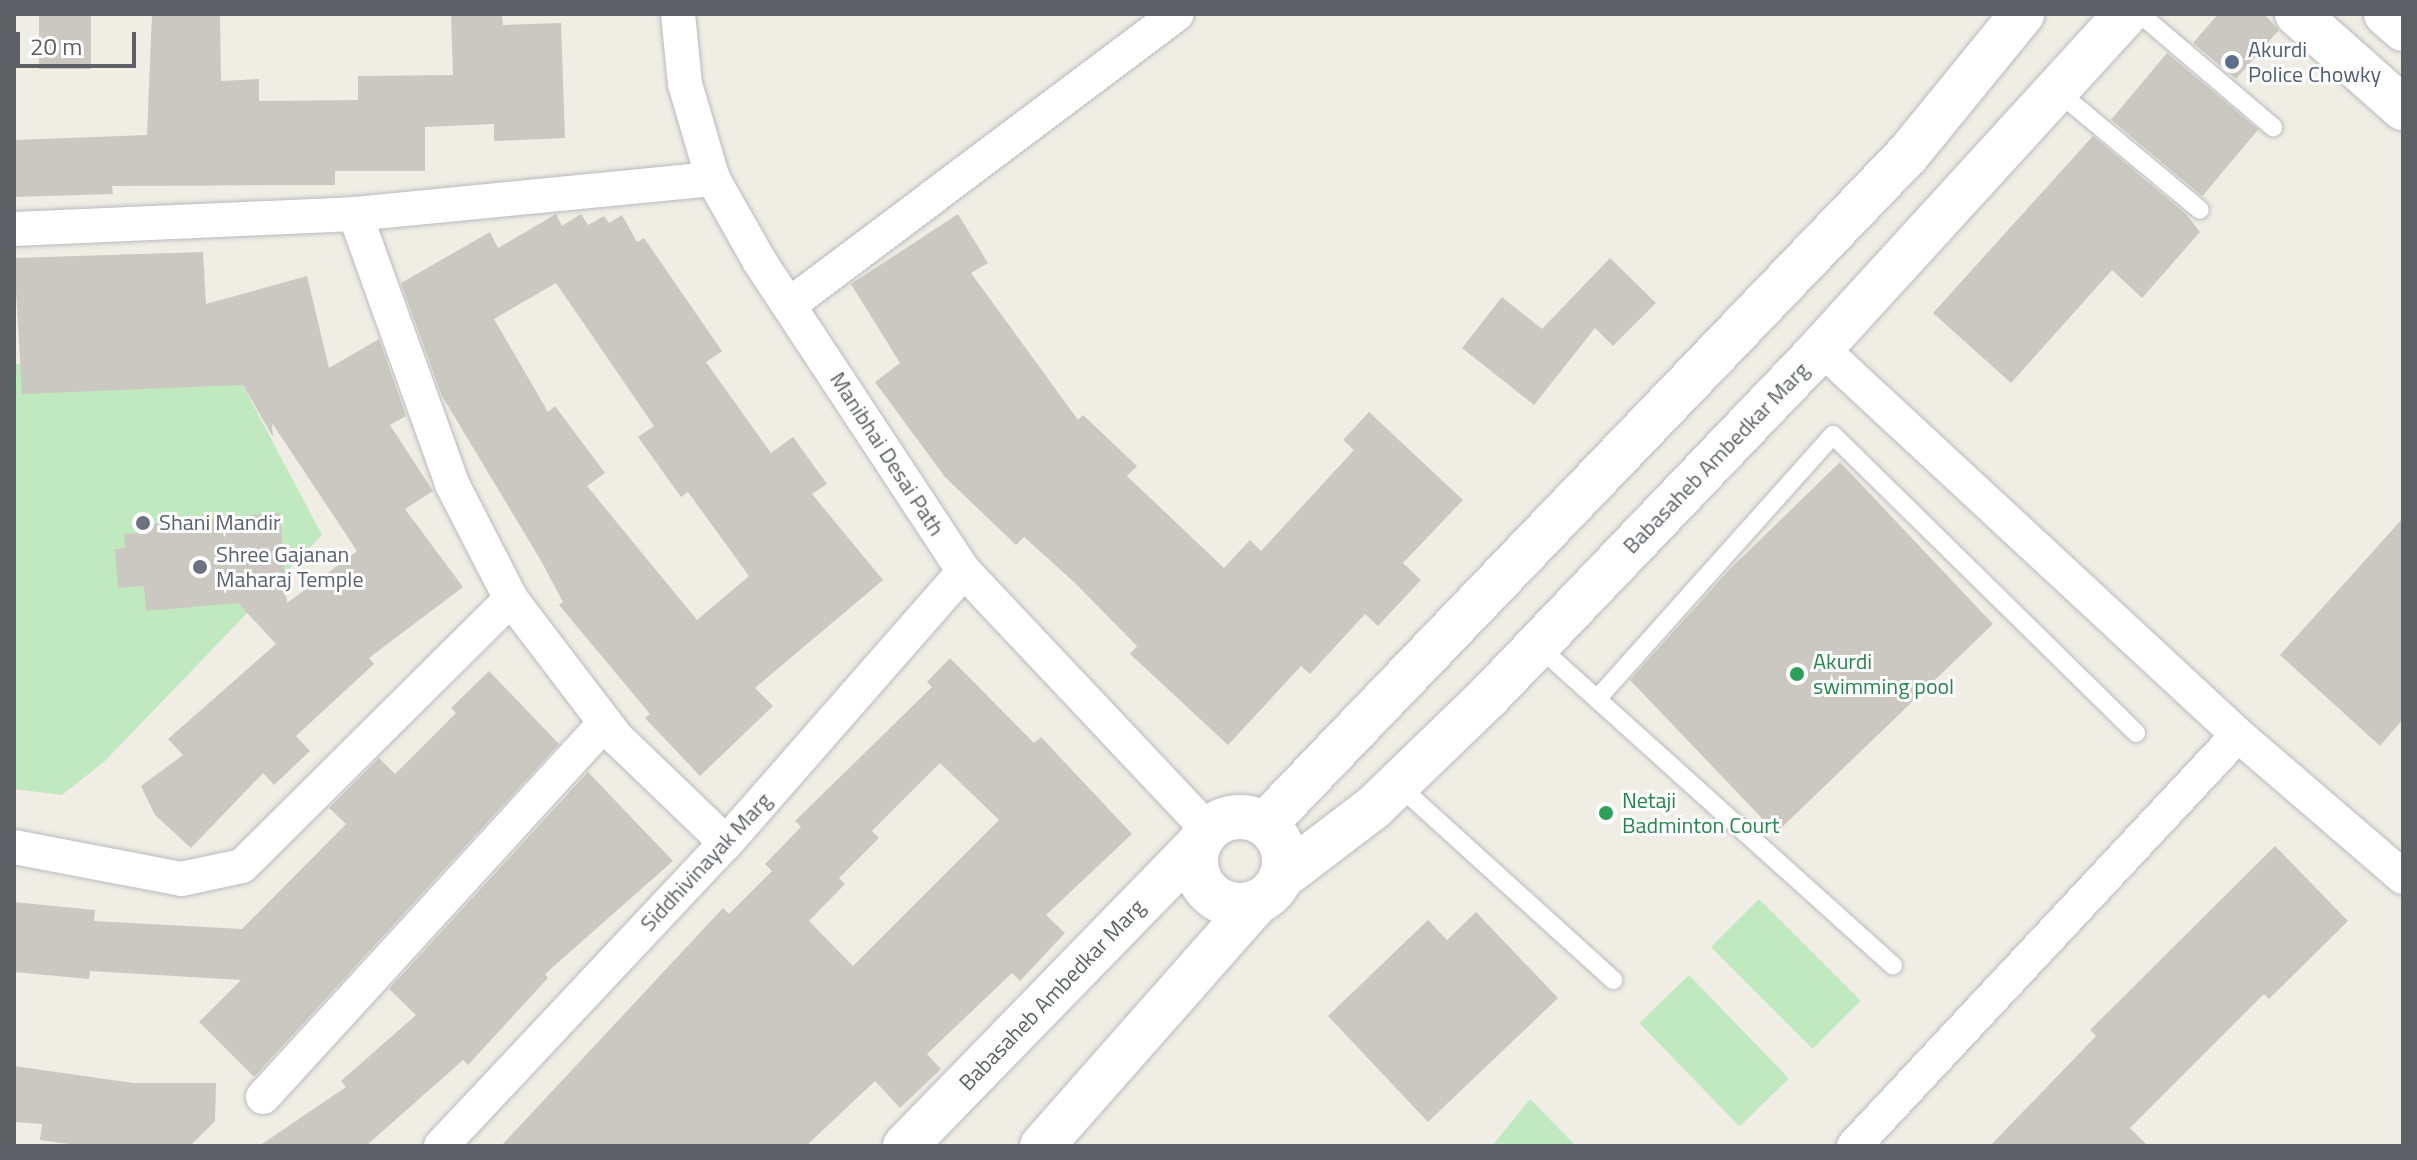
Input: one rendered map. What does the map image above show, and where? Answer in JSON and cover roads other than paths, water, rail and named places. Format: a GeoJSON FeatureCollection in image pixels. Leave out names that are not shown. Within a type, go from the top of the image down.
{"type":"FeatureCollection","features":[{"type":"Feature","properties":{"kind":"main road"},"geometry":{"type":"LineString","coordinates":[[1265,824],[1908,154],[2022,14]]}},
{"type":"Feature","properties":{"kind":"main road","name":"Babasaheb Ambedkar Marg"},"geometry":{"type":"LineString","coordinates":[[1042,1146],[1269,890],[1397,784],[1537,645],[1821,348],[2126,14]]}},
{"type":"Feature","properties":{"kind":"main road"},"geometry":{"type":"LineString","coordinates":[[2297,14],[2403,108]]}},
{"type":"Feature","properties":{"kind":"main road"},"geometry":{"type":"LineString","coordinates":[[2386,14],[2403,29]]}},
{"type":"Feature","properties":{"kind":"main road"},"geometry":{"type":"LineString","coordinates":[[1231,818],[1265,824],[1281,844],[1269,890],[1232,905],[1209,893],[1197,870],[1204,837],[1231,818]]}},
{"type":"Feature","properties":{"kind":"main road","name":"Babasaheb Ambedkar Marg"},"geometry":{"type":"LineString","coordinates":[[905,1146],[1204,837]]}},
{"type":"Feature","properties":{"kind":"street","name":"Manibhai Desai Path"},"geometry":{"type":"LineString","coordinates":[[678,14],[685,84],[713,179],[789,305],[964,571],[1204,837]]}},
{"type":"Feature","properties":{"kind":"street"},"geometry":{"type":"LineString","coordinates":[[789,305],[1177,14]]}},
{"type":"Feature","properties":{"kind":"street"},"geometry":{"type":"LineString","coordinates":[[14,229],[355,214],[713,179]]}},
{"type":"Feature","properties":{"kind":"street"},"geometry":{"type":"LineString","coordinates":[[355,214],[452,484],[511,599],[605,723],[672,795],[726,843]]}},
{"type":"Feature","properties":{"kind":"street"},"geometry":{"type":"LineString","coordinates":[[1821,348],[2238,735],[2403,877]]}},
{"type":"Feature","properties":{"kind":"street","name":"Siddhivinayak Marg"},"geometry":{"type":"LineString","coordinates":[[441,1146],[726,843],[964,571]]}},
{"type":"Feature","properties":{"kind":"street"},"geometry":{"type":"LineString","coordinates":[[14,847],[181,879],[242,866],[511,599]]}},
{"type":"Feature","properties":{"kind":"street"},"geometry":{"type":"LineString","coordinates":[[263,1097],[605,723]]}},
{"type":"Feature","properties":{"kind":"street"},"geometry":{"type":"LineString","coordinates":[[1868,1141],[2238,735]]}},
{"type":"Feature","properties":{"kind":"lane"},"geometry":{"type":"LineString","coordinates":[[2140,14],[2273,127]]}},
{"type":"Feature","properties":{"kind":"lane"},"geometry":{"type":"LineString","coordinates":[[2056,90],[2200,210]]}},
{"type":"Feature","properties":{"kind":"lane"},"geometry":{"type":"LineString","coordinates":[[1597,699],[1833,435],[2136,733]]}},
{"type":"Feature","properties":{"kind":"lane"},"geometry":{"type":"LineString","coordinates":[[1537,645],[1893,965]]}},
{"type":"Feature","properties":{"kind":"lane"},"geometry":{"type":"LineString","coordinates":[[1397,784],[1613,980]]}},
{"type":"Feature","properties":{"kind":"place","name":"Akurdi Police Chowky"},"geometry":{"type":"Point","coordinates":[2232,62]}},
{"type":"Feature","properties":{"kind":"place","name":"Shani Mandir"},"geometry":{"type":"Point","coordinates":[143,523]}},
{"type":"Feature","properties":{"kind":"place","name":"Shree Gajanan Maharaj Temple"},"geometry":{"type":"Point","coordinates":[200,567]}},
{"type":"Feature","properties":{"kind":"place","name":"Akurdi swimming pool"},"geometry":{"type":"Point","coordinates":[1797,674]}},
{"type":"Feature","properties":{"kind":"place","name":"Netaji Badminton Court"},"geometry":{"type":"Point","coordinates":[1606,813]}}]}
